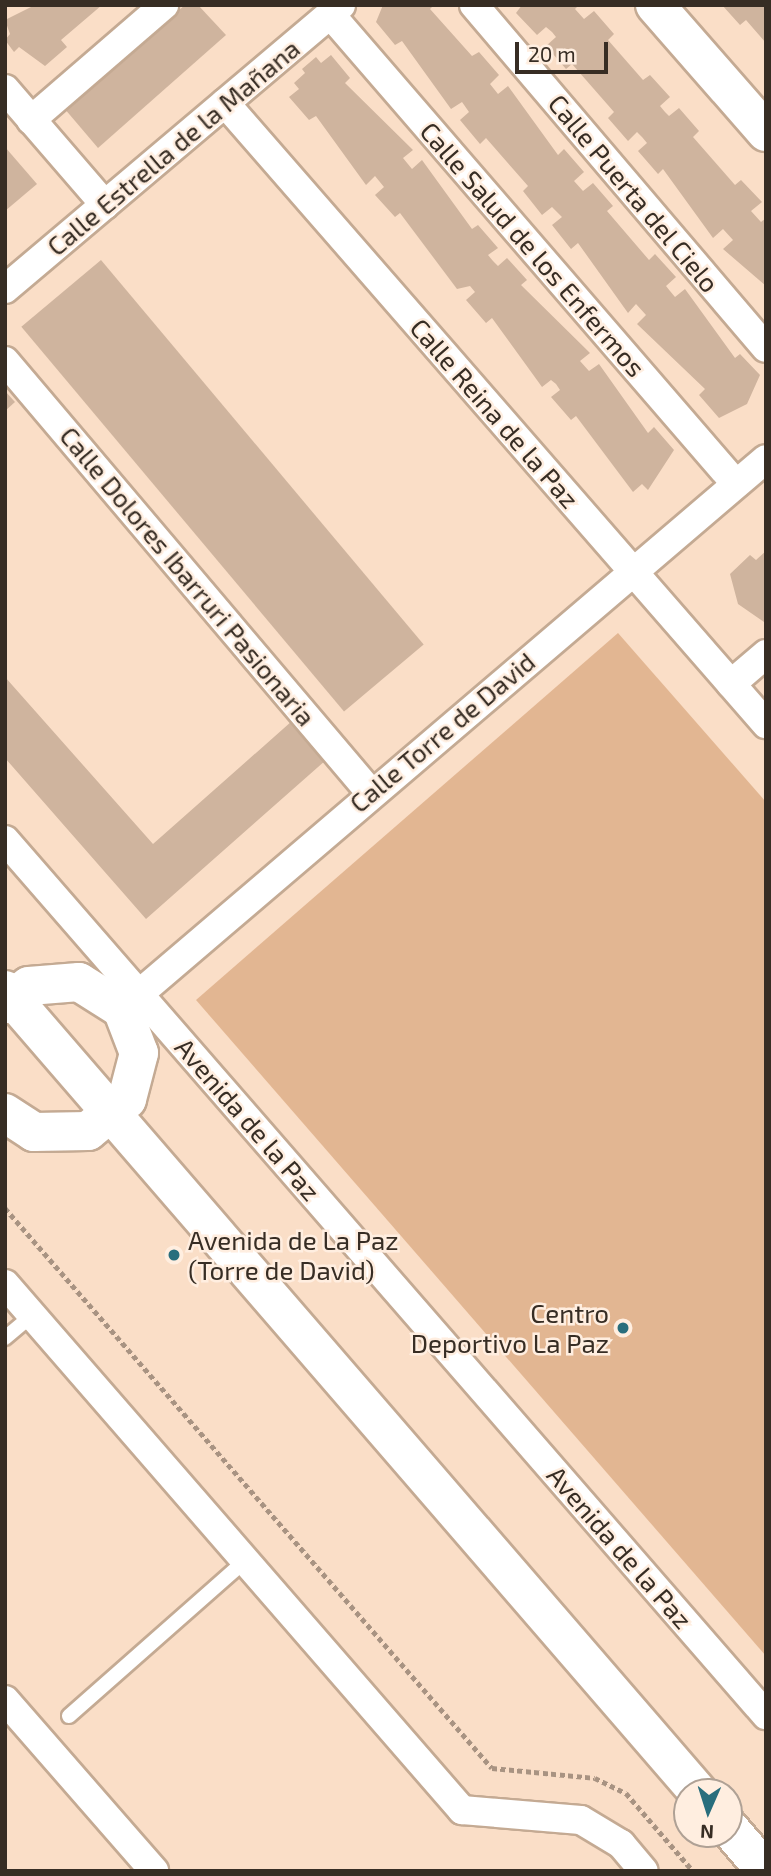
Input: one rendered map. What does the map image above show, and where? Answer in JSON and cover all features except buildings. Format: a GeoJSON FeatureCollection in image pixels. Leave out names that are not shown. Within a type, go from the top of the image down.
{"type":"FeatureCollection","features":[{"type":"Feature","properties":{"kind":"main road"},"geometry":{"type":"LineString","coordinates":[[655,5],[766,132]]}},
{"type":"Feature","properties":{"kind":"main road"},"geometry":{"type":"LineString","coordinates":[[15,1129],[88,1131],[114,1115],[137,1077],[139,1053],[130,1001],[79,982],[54,979],[7,997],[114,1115],[686,1778]]}},
{"type":"Feature","properties":{"kind":"main road"},"geometry":{"type":"LineString","coordinates":[[743,1845],[765,1871]]}},
{"type":"Feature","properties":{"kind":"street"},"geometry":{"type":"LineString","coordinates":[[31,120],[164,5]]}},
{"type":"Feature","properties":{"kind":"street","name":"Calle Puerta del Cielo"},"geometry":{"type":"LineString","coordinates":[[474,5],[766,348]]}},
{"type":"Feature","properties":{"kind":"street","name":"Calle Estrella de la Mañana"},"geometry":{"type":"LineString","coordinates":[[5,289],[335,10]]}},
{"type":"Feature","properties":{"kind":"street","name":"Calle Salud de los Enfermos"},"geometry":{"type":"LineString","coordinates":[[335,10],[736,484]]}},
{"type":"Feature","properties":{"kind":"street"},"geometry":{"type":"LineString","coordinates":[[5,89],[105,205]]}},
{"type":"Feature","properties":{"kind":"street","name":"Calle Reina de la Paz"},"geometry":{"type":"LineString","coordinates":[[225,103],[766,724]]}},
{"type":"Feature","properties":{"kind":"street","name":"Calle Dolores Ibarruri Pasionaria"},"geometry":{"type":"LineString","coordinates":[[5,361],[370,792]]}},
{"type":"Feature","properties":{"kind":"street","name":"Calle Torre de David"},"geometry":{"type":"LineString","coordinates":[[130,1001],[370,792],[766,459]]}},
{"type":"Feature","properties":{"kind":"street"},"geometry":{"type":"LineString","coordinates":[[731,684],[766,654]]}},
{"type":"Feature","properties":{"kind":"street","name":"Avenida de la Paz"},"geometry":{"type":"LineString","coordinates":[[5,840],[130,1001],[766,1715]]}},
{"type":"Feature","properties":{"kind":"street"},"geometry":{"type":"LineString","coordinates":[[5,1284],[462,1810],[581,1820],[621,1844],[644,1871]]}},
{"type":"Feature","properties":{"kind":"street"},"geometry":{"type":"LineString","coordinates":[[5,1700],[153,1871]]}},
{"type":"Feature","properties":{"kind":"lane"},"geometry":{"type":"LineString","coordinates":[[5,1338],[32,1315]]}},
{"type":"Feature","properties":{"kind":"lane"},"geometry":{"type":"LineString","coordinates":[[69,1716],[246,1561]]}},
{"type":"Feature","properties":{"kind":"path"},"geometry":{"type":"LineString","coordinates":[[5,1208],[492,1768],[595,1778],[626,1793],[693,1871]]}},
{"type":"Feature","properties":{"kind":"shaded area","name":"Centro Deportivo La Paz"},"geometry":{"type":"Polygon","coordinates":[[[618,633],[766,802],[766,1656],[196,1000],[618,633]]]}},
{"type":"Feature","properties":{"kind":"place","name":"Avenida de La Paz (Torre de David)"},"geometry":{"type":"Point","coordinates":[174,1255]}},
{"type":"Feature","properties":{"kind":"place","name":"Centro Deportivo La Paz"},"geometry":{"type":"Point","coordinates":[623,1328]}}]}
